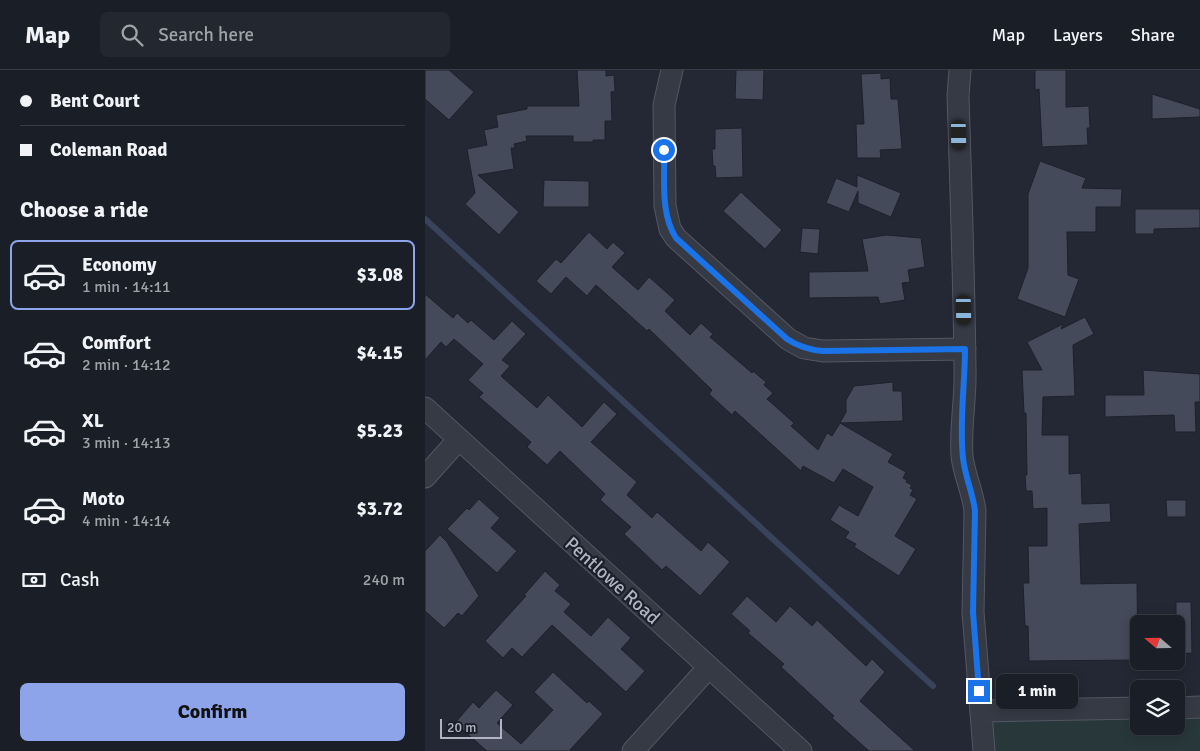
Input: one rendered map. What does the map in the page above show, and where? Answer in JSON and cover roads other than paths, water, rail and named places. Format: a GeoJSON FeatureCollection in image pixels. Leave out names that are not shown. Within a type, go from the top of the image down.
{"type":"FeatureCollection","features":[{"type":"Feature","properties":{"kind":"street"},"geometry":{"type":"LineString","coordinates":[[672,70],[664,106],[665,206],[670,229],[676,238],[787,339],[804,348],[823,351],[965,349]]}},
{"type":"Feature","properties":{"kind":"street"},"geometry":{"type":"LineString","coordinates":[[960,70],[958,96],[965,349],[962,433],[965,473],[974,500],[975,511],[973,612],[984,751]]}},
{"type":"Feature","properties":{"kind":"street","name":"Pentlowe Road"},"geometry":{"type":"LineString","coordinates":[[425,408],[801,751]]}},
{"type":"Feature","properties":{"kind":"street"},"geometry":{"type":"LineString","coordinates":[[425,477],[459,439]]}},
{"type":"Feature","properties":{"kind":"street"},"geometry":{"type":"LineString","coordinates":[[633,751],[709,668]]}},
{"type":"Feature","properties":{"kind":"street"},"geometry":{"type":"LineString","coordinates":[[1185,708],[1200,707]]}},
{"type":"Feature","properties":{"kind":"street"},"geometry":{"type":"LineString","coordinates":[[981,710],[1130,708]]}},
{"type":"Feature","properties":{"kind":"waterway"},"geometry":{"type":"LineString","coordinates":[[425,219],[933,686]]}}]}
